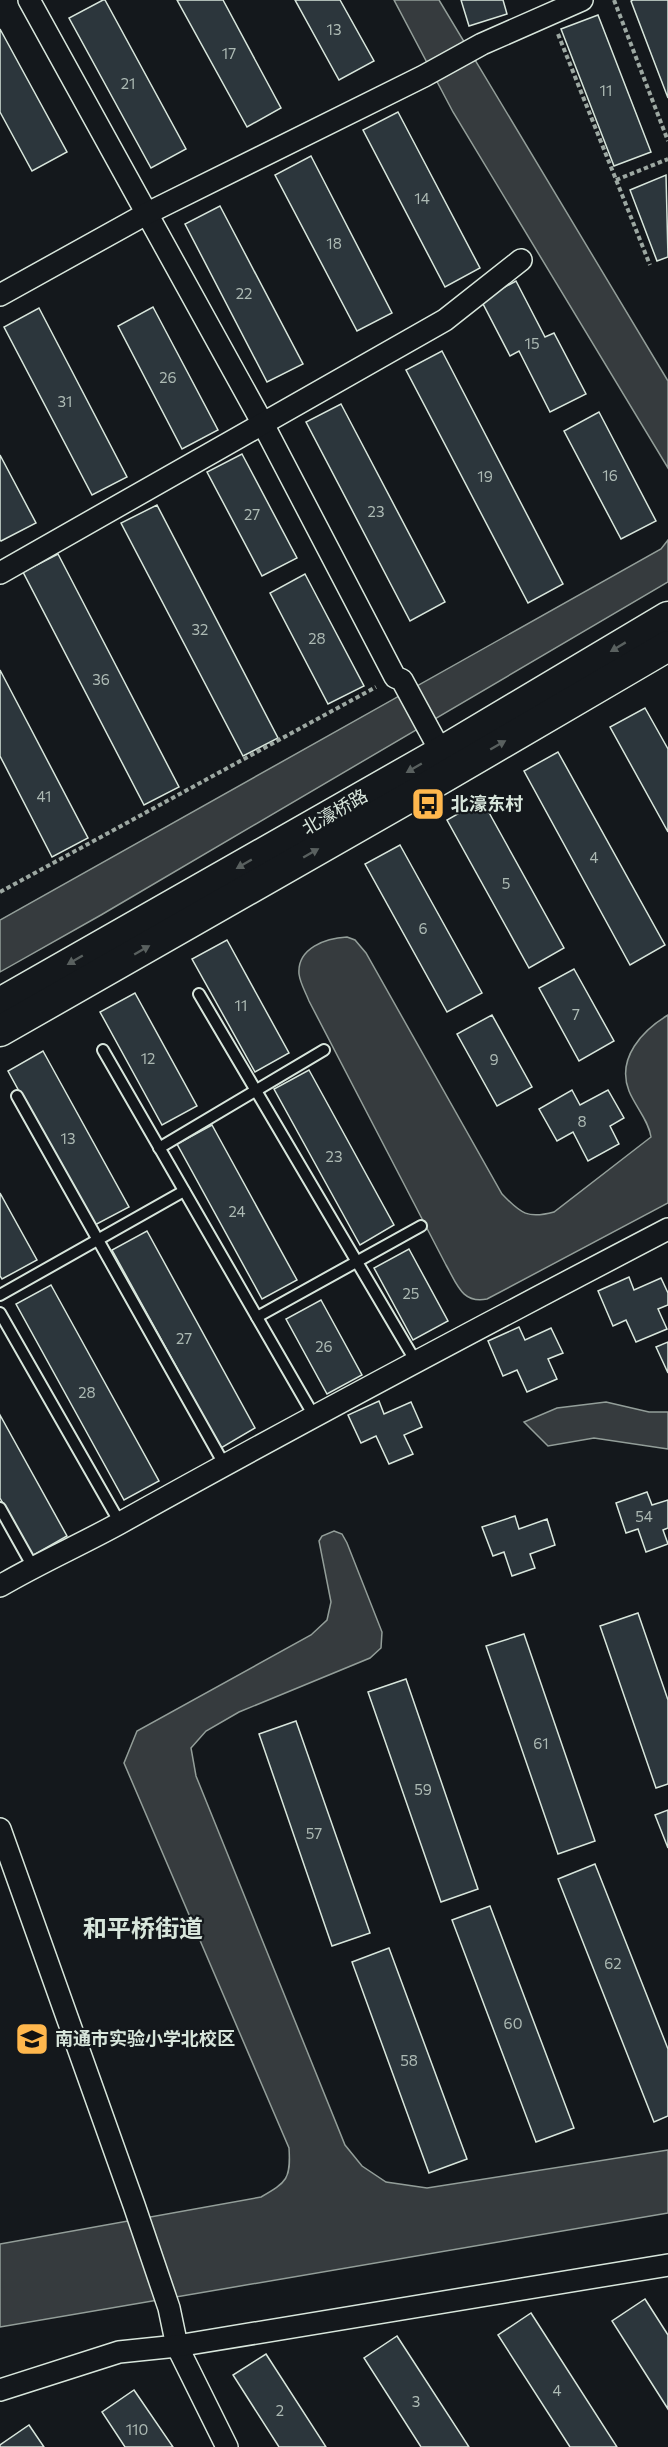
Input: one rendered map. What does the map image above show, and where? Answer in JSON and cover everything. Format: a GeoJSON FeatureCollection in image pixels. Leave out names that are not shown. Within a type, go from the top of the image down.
{"type":"FeatureCollection","features":[{"type":"Feature","properties":{"kind":"main road","name":"北濠桥路"},"geometry":{"type":"LineString","coordinates":[[0,1003],[434,742],[668,617]]}},
{"type":"Feature","properties":{"kind":"main road","name":"北濠桥路"},"geometry":{"type":"LineString","coordinates":[[0,1031],[404,800],[668,645]]}},
{"type":"Feature","properties":{"kind":"street"},"geometry":{"type":"LineString","coordinates":[[29,0],[263,424],[434,742]]}},
{"type":"Feature","properties":{"kind":"street"},"geometry":{"type":"LineString","coordinates":[[0,295],[146,214],[424,76],[482,44],[582,0]]}},
{"type":"Feature","properties":{"kind":"street"},"geometry":{"type":"LineString","coordinates":[[0,573],[445,320],[521,260]]}},
{"type":"Feature","properties":{"kind":"street"},"geometry":{"type":"LineString","coordinates":[[0,1586],[120,1523],[224,1464],[668,1229]]}},
{"type":"Feature","properties":{"kind":"street"},"geometry":{"type":"LineString","coordinates":[[0,1829],[170,2308],[177,2346],[227,2447]]}},
{"type":"Feature","properties":{"kind":"street"},"geometry":{"type":"LineString","coordinates":[[0,2390],[119,2352],[177,2346],[668,2265]]}},
{"type":"Feature","properties":{"kind":"lane"},"geometry":{"type":"LineString","coordinates":[[199,994],[416,1362]]}},
{"type":"Feature","properties":{"kind":"lane"},"geometry":{"type":"LineString","coordinates":[[103,1050],[314,1416]]}},
{"type":"Feature","properties":{"kind":"lane"},"geometry":{"type":"LineString","coordinates":[[159,1148],[324,1050]]}},
{"type":"Feature","properties":{"kind":"lane"},"geometry":{"type":"LineString","coordinates":[[17,1096],[224,1464]]}},
{"type":"Feature","properties":{"kind":"lane"},"geometry":{"type":"LineString","coordinates":[[0,1295],[184,1191]]}},
{"type":"Feature","properties":{"kind":"lane"},"geometry":{"type":"LineString","coordinates":[[257,1317],[421,1226]]}},
{"type":"Feature","properties":{"kind":"lane"},"geometry":{"type":"LineString","coordinates":[[0,1313],[120,1523]]}},
{"type":"Feature","properties":{"kind":"lane"},"geometry":{"type":"LineString","coordinates":[[0,1508],[33,1567]]}},
{"type":"Feature","properties":{"kind":"path"},"geometry":{"type":"LineString","coordinates":[[614,0],[668,141]]}},
{"type":"Feature","properties":{"kind":"path"},"geometry":{"type":"LineString","coordinates":[[550,14],[650,265]]}},
{"type":"Feature","properties":{"kind":"path"},"geometry":{"type":"LineString","coordinates":[[616,180],[668,159]]}},
{"type":"Feature","properties":{"kind":"path"},"geometry":{"type":"LineString","coordinates":[[0,891],[398,678]]}},
{"type":"Feature","properties":{"kind":"shaded area"},"geometry":{"type":"Polygon","coordinates":[[[394,0],[439,0],[668,381],[668,468],[453,112],[394,0]]]}},
{"type":"Feature","properties":{"kind":"shaded area"},"geometry":{"type":"Polygon","coordinates":[[[668,540],[668,582],[0,972],[0,920],[661,549],[668,540]]]}},
{"type":"Feature","properties":{"kind":"shaded area"},"geometry":{"type":"Polygon","coordinates":[[[347,937],[355,940],[366,953],[502,1194],[514,1206],[531,1215],[554,1212],[651,1137],[648,1125],[629,1091],[626,1067],[634,1046],[641,1037],[668,1015],[668,1203],[487,1299],[472,1298],[461,1291],[309,1001],[301,981],[300,965],[308,951],[322,942],[347,937]]]}},
{"type":"Feature","properties":{"kind":"shaded area"},"geometry":{"type":"Polygon","coordinates":[[[606,1402],[649,1412],[668,1412],[668,1449],[594,1438],[548,1446],[524,1422],[557,1408],[606,1402]]]}},
{"type":"Feature","properties":{"kind":"shaded area"},"geometry":{"type":"Polygon","coordinates":[[[334,1531],[342,1534],[347,1543],[382,1632],[381,1648],[370,1658],[239,1712],[206,1731],[191,1748],[196,1776],[345,2145],[362,2166],[386,2182],[427,2188],[668,2150],[668,2213],[0,2327],[0,2244],[261,2197],[286,2178],[289,2167],[289,2148],[124,1763],[137,1731],[311,1635],[327,1620],[331,1602],[319,1541],[322,1536],[334,1531]]]}},
{"type":"Feature","properties":{"kind":"building"},"geometry":{"type":"Polygon","coordinates":[[[103,0],[186,149],[151,168],[69,18],[103,0]]]}},
{"type":"Feature","properties":{"kind":"building"},"geometry":{"type":"Polygon","coordinates":[[[177,0],[223,0],[281,108],[247,127],[177,0]]]}},
{"type":"Feature","properties":{"kind":"building"},"geometry":{"type":"Polygon","coordinates":[[[295,0],[340,0],[374,61],[339,80],[295,0]]]}},
{"type":"Feature","properties":{"kind":"building"},"geometry":{"type":"Polygon","coordinates":[[[461,0],[503,0],[507,14],[469,26],[461,0]]]}},
{"type":"Feature","properties":{"kind":"building"},"geometry":{"type":"Polygon","coordinates":[[[668,0],[668,98],[631,1],[668,0]]]}},
{"type":"Feature","properties":{"kind":"building"},"geometry":{"type":"Polygon","coordinates":[[[598,15],[651,152],[614,166],[561,29],[598,15]]]}},
{"type":"Feature","properties":{"kind":"building"},"geometry":{"type":"Polygon","coordinates":[[[0,29],[67,152],[32,171],[0,112],[0,29]]]}},
{"type":"Feature","properties":{"kind":"building"},"geometry":{"type":"Polygon","coordinates":[[[398,112],[480,268],[445,287],[363,130],[398,112]]]}},
{"type":"Feature","properties":{"kind":"building"},"geometry":{"type":"Polygon","coordinates":[[[311,156],[392,313],[357,331],[275,175],[311,156]]]}},
{"type":"Feature","properties":{"kind":"building"},"geometry":{"type":"Polygon","coordinates":[[[666,175],[668,257],[657,261],[630,190],[666,175]]]}},
{"type":"Feature","properties":{"kind":"building"},"geometry":{"type":"Polygon","coordinates":[[[220,206],[303,364],[267,382],[185,224],[220,206]]]}},
{"type":"Feature","properties":{"kind":"building"},"geometry":{"type":"Polygon","coordinates":[[[516,281],[545,337],[554,333],[586,394],[550,412],[519,351],[510,356],[481,300],[516,281]]]}},
{"type":"Feature","properties":{"kind":"building"},"geometry":{"type":"Polygon","coordinates":[[[153,307],[218,430],[182,449],[118,326],[153,307]]]}},
{"type":"Feature","properties":{"kind":"building"},"geometry":{"type":"Polygon","coordinates":[[[39,308],[127,477],[92,495],[4,327],[39,308]]]}},
{"type":"Feature","properties":{"kind":"building"},"geometry":{"type":"Polygon","coordinates":[[[442,351],[563,584],[528,603],[406,370],[442,351]]]}},
{"type":"Feature","properties":{"kind":"building"},"geometry":{"type":"Polygon","coordinates":[[[341,404],[445,602],[410,621],[306,422],[341,404]]]}},
{"type":"Feature","properties":{"kind":"building"},"geometry":{"type":"Polygon","coordinates":[[[599,412],[656,521],[621,539],[564,431],[599,412]]]}},
{"type":"Feature","properties":{"kind":"building"},"geometry":{"type":"Polygon","coordinates":[[[242,454],[297,558],[262,576],[207,472],[242,454]]]}},
{"type":"Feature","properties":{"kind":"building"},"geometry":{"type":"Polygon","coordinates":[[[0,455],[36,523],[1,541],[0,540],[0,455]]]}},
{"type":"Feature","properties":{"kind":"building"},"geometry":{"type":"Polygon","coordinates":[[[157,505],[278,738],[243,756],[121,523],[157,505]]]}},
{"type":"Feature","properties":{"kind":"building"},"geometry":{"type":"Polygon","coordinates":[[[58,554],[179,787],[144,805],[23,572],[58,554]]]}},
{"type":"Feature","properties":{"kind":"building"},"geometry":{"type":"Polygon","coordinates":[[[305,574],[364,686],[328,704],[270,593],[305,574]]]}},
{"type":"Feature","properties":{"kind":"building"},"geometry":{"type":"Polygon","coordinates":[[[0,670],[88,838],[52,857],[0,756],[0,670]]]}},
{"type":"Feature","properties":{"kind":"building"},"geometry":{"type":"Polygon","coordinates":[[[645,708],[668,749],[668,832],[610,727],[645,708]]]}},
{"type":"Feature","properties":{"kind":"building"},"geometry":{"type":"Polygon","coordinates":[[[558,752],[665,945],[630,965],[524,771],[558,752]]]}},
{"type":"Feature","properties":{"kind":"building"},"geometry":{"type":"Polygon","coordinates":[[[482,800],[564,948],[529,968],[447,820],[482,800]]]}},
{"type":"Feature","properties":{"kind":"building"},"geometry":{"type":"Polygon","coordinates":[[[400,845],[482,993],[447,1012],[365,864],[400,845]]]}},
{"type":"Feature","properties":{"kind":"building"},"geometry":{"type":"Polygon","coordinates":[[[227,940],[289,1053],[255,1072],[192,959],[227,940]]]}},
{"type":"Feature","properties":{"kind":"building"},"geometry":{"type":"Polygon","coordinates":[[[574,969],[614,1041],[579,1061],[539,988],[574,969]]]}},
{"type":"Feature","properties":{"kind":"building"},"geometry":{"type":"Polygon","coordinates":[[[135,993],[197,1106],[162,1125],[100,1012],[135,993]]]}},
{"type":"Feature","properties":{"kind":"building"},"geometry":{"type":"Polygon","coordinates":[[[492,1015],[532,1087],[497,1106],[457,1034],[492,1015]]]}},
{"type":"Feature","properties":{"kind":"building"},"geometry":{"type":"Polygon","coordinates":[[[43,1051],[129,1207],[93,1226],[8,1071],[43,1051]]]}},
{"type":"Feature","properties":{"kind":"building"},"geometry":{"type":"Polygon","coordinates":[[[309,1070],[394,1225],[360,1245],[274,1089],[309,1070]]]}},
{"type":"Feature","properties":{"kind":"building"},"geometry":{"type":"Polygon","coordinates":[[[572,1090],[580,1105],[608,1090],[624,1118],[610,1126],[619,1144],[588,1161],[573,1132],[557,1141],[539,1109],[572,1090]]]}},
{"type":"Feature","properties":{"kind":"building"},"geometry":{"type":"Polygon","coordinates":[[[212,1125],[297,1280],[262,1299],[177,1144],[212,1125]]]}},
{"type":"Feature","properties":{"kind":"building"},"geometry":{"type":"Polygon","coordinates":[[[0,1193],[37,1260],[2,1279],[0,1276],[0,1193]]]}},
{"type":"Feature","properties":{"kind":"building"},"geometry":{"type":"Polygon","coordinates":[[[147,1231],[255,1428],[221,1448],[112,1250],[147,1231]]]}},
{"type":"Feature","properties":{"kind":"building"},"geometry":{"type":"Polygon","coordinates":[[[409,1249],[448,1321],[413,1340],[374,1268],[409,1249]]]}},
{"type":"Feature","properties":{"kind":"building"},"geometry":{"type":"Polygon","coordinates":[[[629,1277],[634,1290],[661,1278],[668,1293],[668,1305],[658,1309],[667,1329],[636,1342],[626,1320],[613,1326],[598,1291],[629,1277]]]}},
{"type":"Feature","properties":{"kind":"building"},"geometry":{"type":"Polygon","coordinates":[[[51,1285],[159,1481],[124,1500],[16,1304],[51,1285]]]}},
{"type":"Feature","properties":{"kind":"building"},"geometry":{"type":"Polygon","coordinates":[[[321,1300],[362,1375],[327,1394],[286,1319],[321,1300]]]}},
{"type":"Feature","properties":{"kind":"building"},"geometry":{"type":"Polygon","coordinates":[[[519,1327],[525,1340],[551,1328],[563,1353],[548,1359],[557,1379],[527,1392],[517,1370],[503,1376],[488,1341],[519,1327]]]}},
{"type":"Feature","properties":{"kind":"building"},"geometry":{"type":"Polygon","coordinates":[[[668,1342],[668,1373],[656,1347],[668,1342]]]}},
{"type":"Feature","properties":{"kind":"building"},"geometry":{"type":"Polygon","coordinates":[[[379,1401],[384,1414],[411,1402],[422,1427],[404,1435],[413,1454],[389,1464],[376,1436],[361,1443],[348,1415],[379,1401]]]}},
{"type":"Feature","properties":{"kind":"building"},"geometry":{"type":"Polygon","coordinates":[[[0,1415],[67,1536],[32,1556],[0,1498],[0,1415]]]}},
{"type":"Feature","properties":{"kind":"building"},"geometry":{"type":"Polygon","coordinates":[[[647,1492],[652,1505],[668,1500],[668,1528],[663,1530],[668,1544],[646,1552],[638,1529],[626,1533],[616,1503],[647,1492]]]}},
{"type":"Feature","properties":{"kind":"building"},"geometry":{"type":"Polygon","coordinates":[[[515,1516],[519,1529],[547,1519],[555,1545],[530,1554],[535,1568],[512,1576],[504,1552],[493,1556],[482,1527],[515,1516]]]}},
{"type":"Feature","properties":{"kind":"building"},"geometry":{"type":"Polygon","coordinates":[[[638,1613],[668,1700],[668,1784],[656,1788],[600,1626],[638,1613]]]}},
{"type":"Feature","properties":{"kind":"building"},"geometry":{"type":"Polygon","coordinates":[[[524,1634],[595,1841],[558,1854],[486,1646],[524,1634]]]}},
{"type":"Feature","properties":{"kind":"building"},"geometry":{"type":"Polygon","coordinates":[[[406,1679],[478,1889],[441,1902],[368,1692],[406,1679]]]}},
{"type":"Feature","properties":{"kind":"building"},"geometry":{"type":"Polygon","coordinates":[[[296,1721],[370,1933],[332,1946],[259,1734],[296,1721]]]}},
{"type":"Feature","properties":{"kind":"building"},"geometry":{"type":"Polygon","coordinates":[[[668,1810],[668,1848],[655,1815],[668,1810]]]}},
{"type":"Feature","properties":{"kind":"building"},"geometry":{"type":"Polygon","coordinates":[[[595,1864],[668,2049],[668,2116],[654,2122],[558,1879],[595,1864]]]}},
{"type":"Feature","properties":{"kind":"building"},"geometry":{"type":"Polygon","coordinates":[[[490,1906],[574,2128],[536,2142],[452,1920],[490,1906]]]}},
{"type":"Feature","properties":{"kind":"building"},"geometry":{"type":"Polygon","coordinates":[[[389,1948],[467,2159],[429,2173],[352,1962],[389,1948]]]}},
{"type":"Feature","properties":{"kind":"building"},"geometry":{"type":"Polygon","coordinates":[[[645,2299],[668,2335],[668,2409],[612,2321],[645,2299]]]}},
{"type":"Feature","properties":{"kind":"building"},"geometry":{"type":"Polygon","coordinates":[[[531,2313],[617,2447],[570,2447],[498,2335],[531,2313]]]}},
{"type":"Feature","properties":{"kind":"building"},"geometry":{"type":"Polygon","coordinates":[[[397,2336],[469,2447],[421,2447],[364,2358],[397,2336]]]}},
{"type":"Feature","properties":{"kind":"building"},"geometry":{"type":"Polygon","coordinates":[[[266,2354],[326,2447],[279,2447],[233,2375],[266,2354]]]}},
{"type":"Feature","properties":{"kind":"building"},"geometry":{"type":"Polygon","coordinates":[[[134,2390],[173,2447],[125,2447],[102,2412],[134,2390]]]}},
{"type":"Feature","properties":{"kind":"building"},"geometry":{"type":"Polygon","coordinates":[[[29,2425],[44,2447],[0,2447],[0,2445],[29,2425]]]}},
{"type":"Feature","properties":{"kind":"place","name":"北濠东村"},"geometry":{"type":"Point","coordinates":[428,804]}},
{"type":"Feature","properties":{"kind":"place","name":"南通市实验小学北校区"},"geometry":{"type":"Point","coordinates":[32,2039]}},
{"type":"Feature","properties":{"kind":"district","name":"和平桥街道"},"geometry":{"type":"Point","coordinates":[143,1929]}}]}
